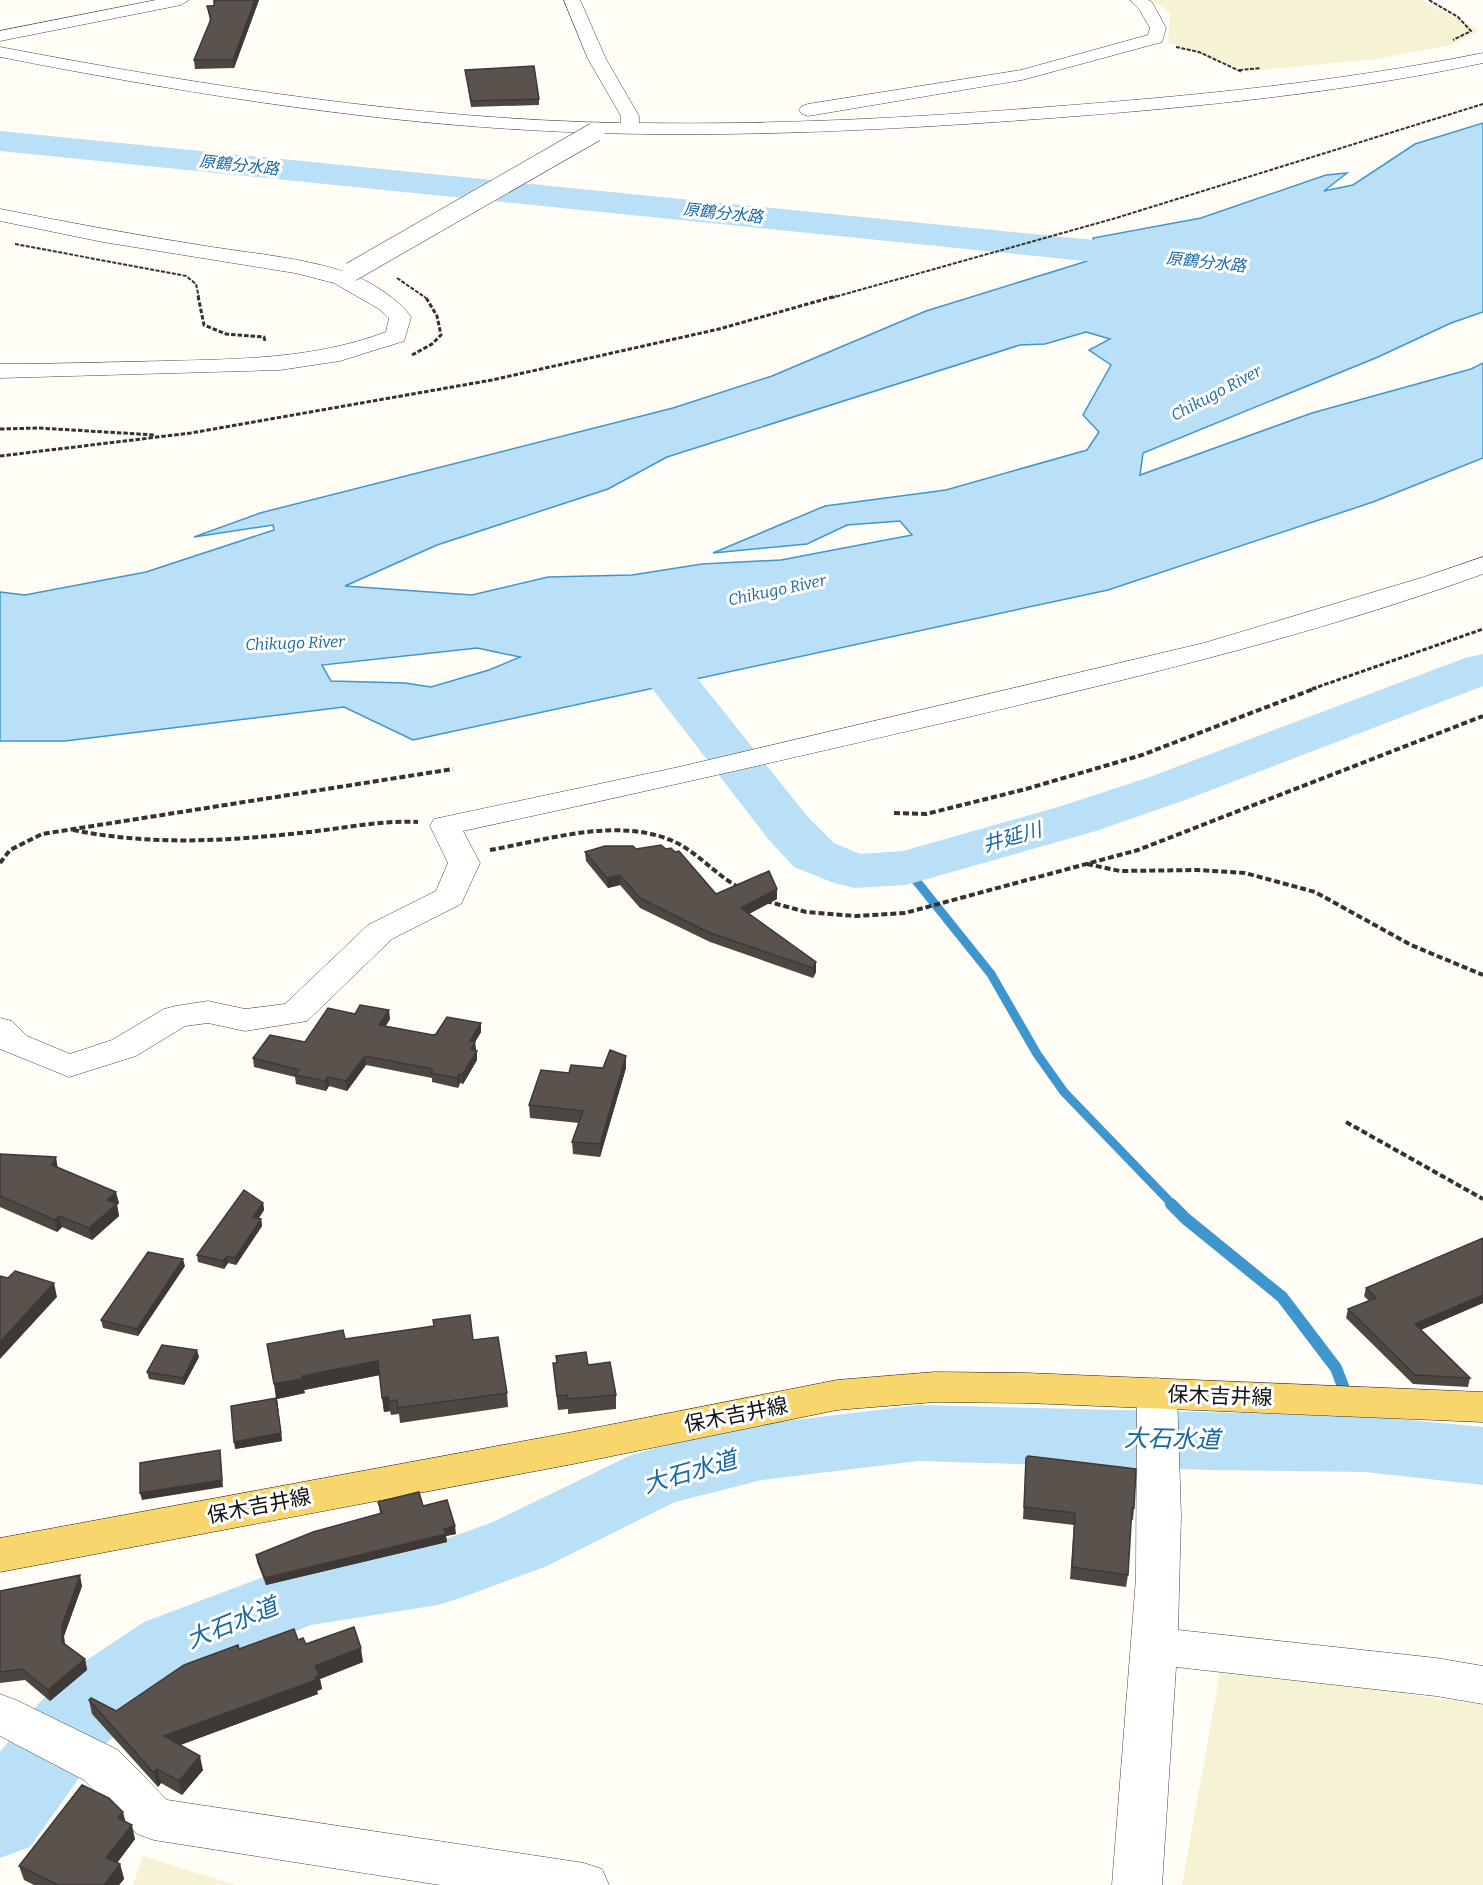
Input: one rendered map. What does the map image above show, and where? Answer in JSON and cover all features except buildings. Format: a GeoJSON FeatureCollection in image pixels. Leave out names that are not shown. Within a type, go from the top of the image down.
{"type":"FeatureCollection","features":[{"type":"Feature","properties":{"kind":"main road","name":"保木吉井線"},"geometry":{"type":"LineString","coordinates":[[0,1555],[561,1450],[837,1395],[935,1387],[1158,1401],[1483,1407]]}},
{"type":"Feature","properties":{"kind":"street"},"geometry":{"type":"LineString","coordinates":[[0,36],[122,13],[144,3],[181,0]]}},
{"type":"Feature","properties":{"kind":"street"},"geometry":{"type":"LineString","coordinates":[[572,0],[597,59],[630,116],[630,128]]}},
{"type":"Feature","properties":{"kind":"street"},"geometry":{"type":"LineString","coordinates":[[709,129],[761,117],[1022,75],[1156,38],[1158,28],[1146,6],[1138,0]]}},
{"type":"Feature","properties":{"kind":"street"},"geometry":{"type":"LineString","coordinates":[[0,52],[140,79],[261,97],[437,117],[598,130],[864,126],[1129,106],[1386,79],[1483,58]]}},
{"type":"Feature","properties":{"kind":"street"},"geometry":{"type":"LineString","coordinates":[[346,275],[598,130]]}},
{"type":"Feature","properties":{"kind":"street"},"geometry":{"type":"LineString","coordinates":[[0,215],[104,236],[346,275],[387,304],[400,317],[396,336],[378,344],[310,359],[251,365],[0,371]]}},
{"type":"Feature","properties":{"kind":"street"},"geometry":{"type":"LineString","coordinates":[[5,235],[104,236]]}},
{"type":"Feature","properties":{"kind":"street"},"geometry":{"type":"LineString","coordinates":[[0,1029],[15,1044],[69,1066],[124,1048],[176,1017],[208,1012],[245,1020],[295,1013],[380,932],[450,897],[464,863],[445,826],[679,776],[1018,698],[1213,649],[1433,583],[1483,565]]}},
{"type":"Feature","properties":{"kind":"street"},"geometry":{"type":"LineString","coordinates":[[1137,1885],[1156,1646],[1158,1401]]}},
{"type":"Feature","properties":{"kind":"street"},"geometry":{"type":"LineString","coordinates":[[1156,1646],[1436,1677],[1483,1685]]}},
{"type":"Feature","properties":{"kind":"street"},"geometry":{"type":"LineString","coordinates":[[4,1716],[101,1765],[154,1819],[584,1885]]}},
{"type":"Feature","properties":{"kind":"path"},"geometry":{"type":"LineString","coordinates":[[1429,0],[1470,27],[1472,31],[1450,41]]}},
{"type":"Feature","properties":{"kind":"path"},"geometry":{"type":"LineString","coordinates":[[1237,70],[1261,68]]}},
{"type":"Feature","properties":{"kind":"path"},"geometry":{"type":"LineString","coordinates":[[0,456],[163,436],[356,405],[492,380],[719,329],[1116,218],[1483,104]]}},
{"type":"Feature","properties":{"kind":"path"},"geometry":{"type":"LineString","coordinates":[[5,235],[88,260],[186,276],[196,284],[204,325],[220,335],[264,337],[266,340],[262,343]]}},
{"type":"Feature","properties":{"kind":"path"},"geometry":{"type":"LineString","coordinates":[[390,275],[409,284],[429,298],[440,320],[441,335],[420,352],[410,355]]}},
{"type":"Feature","properties":{"kind":"path"},"geometry":{"type":"LineString","coordinates":[[0,429],[99,430],[163,436]]}},
{"type":"Feature","properties":{"kind":"path"},"geometry":{"type":"LineString","coordinates":[[894,813],[926,814],[1026,789],[1142,755],[1367,668],[1483,629]]}},
{"type":"Feature","properties":{"kind":"path"},"geometry":{"type":"LineString","coordinates":[[762,899],[806,912],[856,916],[905,913],[1138,850],[1483,716]]}},
{"type":"Feature","properties":{"kind":"path"},"geometry":{"type":"LineString","coordinates":[[0,863],[10,850],[42,834],[453,769]]}},
{"type":"Feature","properties":{"kind":"path"},"geometry":{"type":"LineString","coordinates":[[70,830],[97,836],[178,841],[227,840],[412,821],[445,826]]}},
{"type":"Feature","properties":{"kind":"path"},"geometry":{"type":"LineString","coordinates":[[460,855],[608,830],[665,838],[699,856],[724,880],[743,890]]}},
{"type":"Feature","properties":{"kind":"path"},"geometry":{"type":"LineString","coordinates":[[1086,864],[1120,871],[1198,870],[1245,873],[1305,889],[1315,892],[1411,945],[1483,975]]}},
{"type":"Feature","properties":{"kind":"path"},"geometry":{"type":"LineString","coordinates":[[1346,1122],[1483,1198]]}},
{"type":"Feature","properties":{"kind":"shaded area"},"geometry":{"type":"Polygon","coordinates":[[[1153,0],[1421,0],[1480,30],[1451,45],[1376,59],[1250,71],[1168,43],[1170,13],[1153,0]]]}},
{"type":"Feature","properties":{"kind":"shaded area"},"geometry":{"type":"Polygon","coordinates":[[[1221,1667],[1483,1705],[1483,1885],[1182,1885],[1221,1667]]]}},
{"type":"Feature","properties":{"kind":"shaded area"},"geometry":{"type":"Polygon","coordinates":[[[143,1856],[235,1885],[133,1885],[143,1856]]]}},
{"type":"Feature","properties":{"kind":"water","name":"Chikugo River"},"geometry":{"type":"Polygon","coordinates":[[[1483,123],[1483,312],[1451,323],[1378,357],[1143,453],[1140,475],[1312,413],[1471,369],[1483,363],[1483,458],[1373,502],[1108,590],[413,740],[344,707],[65,741],[0,741],[0,592],[25,595],[146,572],[274,530],[273,525],[194,537],[260,513],[673,408],[772,376],[926,311],[1097,258],[1093,238],[1201,218],[1326,175],[1347,173],[1324,191],[1353,185],[1415,144],[1483,123]],[[1086,332],[1045,344],[1020,345],[667,457],[608,489],[437,545],[345,586],[472,595],[548,577],[632,575],[702,564],[781,560],[912,535],[900,521],[847,525],[807,544],[713,553],[825,506],[946,490],[1087,450],[1099,432],[1083,415],[1111,365],[1089,350],[1110,339],[1086,332]],[[477,648],[322,665],[331,681],[405,683],[431,687],[489,670],[520,657],[477,648]]]}},
{"type":"Feature","properties":{"kind":"waterway","name":"原鶴分水路"},"geometry":{"type":"LineString","coordinates":[[0,141],[1174,259]]}},
{"type":"Feature","properties":{"kind":"waterway","name":"井延川"},"geometry":{"type":"LineString","coordinates":[[638,621],[655,658],[788,828],[814,855],[854,871],[906,868],[1077,819],[1166,789],[1483,669]]}},
{"type":"Feature","properties":{"kind":"waterway"},"geometry":{"type":"LineString","coordinates":[[906,868],[991,974],[1037,1054],[1064,1092],[1173,1205]]}},
{"type":"Feature","properties":{"kind":"waterway"},"geometry":{"type":"LineString","coordinates":[[1171,1204],[1186,1219],[1282,1297],[1336,1368],[1365,1444]]}},
{"type":"Feature","properties":{"kind":"waterway","name":"大石水道"},"geometry":{"type":"LineString","coordinates":[[0,1820],[67,1729],[107,1690],[172,1646],[303,1594],[438,1574],[520,1544],[656,1477],[762,1452],[919,1433],[1365,1444],[1483,1456]]}}]}
